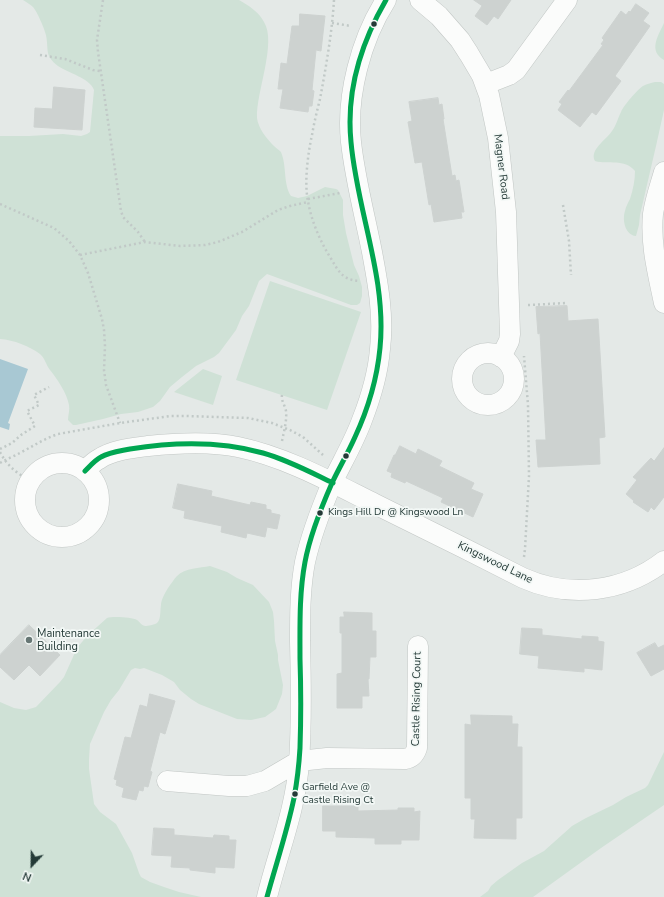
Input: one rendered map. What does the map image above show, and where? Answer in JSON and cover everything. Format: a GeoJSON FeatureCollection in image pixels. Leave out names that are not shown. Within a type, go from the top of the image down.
{"type":"FeatureCollection","features":[{"type":"Feature","properties":{"kind":"street","name":"Magner Road"},"geometry":{"type":"LineString","coordinates":[[420,0],[431,8],[460,40],[486,84],[490,101],[498,138],[506,212],[510,334],[501,357]]}},
{"type":"Feature","properties":{"kind":"street"},"geometry":{"type":"LineString","coordinates":[[486,84],[509,75],[516,70],[567,0]]}},
{"type":"Feature","properties":{"kind":"street"},"geometry":{"type":"LineString","coordinates":[[267,897],[292,809],[297,783],[301,725],[300,616],[304,565],[319,514],[368,406],[381,347],[382,327],[380,297],[351,141],[352,97],[356,74],[363,50],[375,20],[379,3]]}},
{"type":"Feature","properties":{"kind":"street"},"geometry":{"type":"LineString","coordinates":[[664,172],[654,213],[653,233],[657,270],[664,303]]}},
{"type":"Feature","properties":{"kind":"street","name":"Kingswood Lane"},"geometry":{"type":"LineString","coordinates":[[85,471],[98,460],[113,453],[136,448],[162,445],[204,444],[236,447],[263,453],[333,483],[523,578],[550,587],[586,591],[614,586],[625,583],[652,570],[664,561]]}},
{"type":"Feature","properties":{"kind":"street"},"geometry":{"type":"LineString","coordinates":[[68,463],[85,471],[90,476],[98,493],[98,506],[94,518],[86,528],[69,536],[62,537],[50,534],[38,528],[30,518],[26,506],[25,500],[27,488],[30,482],[33,476],[43,468],[55,464],[68,463]]}},
{"type":"Feature","properties":{"kind":"street","name":"Castle Rising Court"},"geometry":{"type":"LineString","coordinates":[[299,761],[327,758],[407,759],[413,756],[417,748],[418,646]]}},
{"type":"Feature","properties":{"kind":"street"},"geometry":{"type":"LineString","coordinates":[[167,781],[247,786],[265,782],[299,761]]}},
{"type":"Feature","properties":{"kind":"path"},"geometry":{"type":"LineString","coordinates":[[102,0],[97,40],[100,71],[121,214],[145,242]]}},
{"type":"Feature","properties":{"kind":"path"},"geometry":{"type":"LineString","coordinates":[[334,0],[327,58],[309,152],[307,188],[308,200],[322,244],[342,274],[351,280],[364,281],[377,279]]}},
{"type":"Feature","properties":{"kind":"path"},"geometry":{"type":"LineString","coordinates":[[40,55],[65,59],[93,70],[100,71]]}},
{"type":"Feature","properties":{"kind":"path"},"geometry":{"type":"LineString","coordinates":[[80,255],[145,242],[180,246],[218,242],[242,232],[278,210],[308,200],[360,189]]}},
{"type":"Feature","properties":{"kind":"path"},"geometry":{"type":"LineString","coordinates":[[0,204],[54,228],[69,241],[80,255],[88,273],[102,318],[105,341],[104,375],[106,385],[120,423]]}},
{"type":"Feature","properties":{"kind":"path"},"geometry":{"type":"LineString","coordinates":[[563,205],[569,241],[571,275]]}},
{"type":"Feature","properties":{"kind":"path"},"geometry":{"type":"LineString","coordinates":[[520,305],[566,303]]}},
{"type":"Feature","properties":{"kind":"path"},"geometry":{"type":"LineString","coordinates":[[522,563],[525,549],[529,476],[528,405],[524,351]]}},
{"type":"Feature","properties":{"kind":"path"},"geometry":{"type":"LineString","coordinates":[[0,449],[12,443],[35,426],[27,411],[39,405],[34,396],[49,387]]}},
{"type":"Feature","properties":{"kind":"path"},"geometry":{"type":"LineString","coordinates":[[279,459],[286,419],[286,411],[282,400],[282,395]]}},
{"type":"Feature","properties":{"kind":"path"},"geometry":{"type":"LineString","coordinates":[[0,452],[8,466],[30,482]]}},
{"type":"Feature","properties":{"kind":"green space"},"geometry":{"type":"Polygon","coordinates":[[[23,0],[239,0],[256,12],[264,22],[268,42],[258,107],[258,122],[266,137],[281,152],[287,186],[291,196],[298,198],[307,196],[325,187],[338,190],[343,200],[343,215],[346,233],[354,265],[362,287],[360,303],[357,305],[351,305],[267,274],[259,281],[249,306],[242,316],[236,330],[219,353],[196,366],[182,377],[170,387],[160,401],[153,407],[138,412],[121,414],[73,425],[68,420],[68,400],[42,356],[31,348],[0,339],[0,136],[63,134],[81,136],[87,134],[90,132],[94,90],[88,82],[62,69],[51,59],[48,52],[47,40],[39,16],[33,7],[23,0]]]}},
{"type":"Feature","properties":{"kind":"green space"},"geometry":{"type":"Polygon","coordinates":[[[664,23],[664,60],[656,52],[655,48],[657,38],[664,23]]]}},
{"type":"Feature","properties":{"kind":"green space"},"geometry":{"type":"Polygon","coordinates":[[[661,82],[664,84],[664,110],[636,236],[629,233],[624,223],[625,209],[633,189],[635,171],[631,167],[621,163],[595,161],[594,153],[613,129],[621,112],[637,91],[647,84],[661,82]]]}},
{"type":"Feature","properties":{"kind":"green space"},"geometry":{"type":"Polygon","coordinates":[[[270,281],[361,312],[327,410],[236,380],[270,281]]]}},
{"type":"Feature","properties":{"kind":"green space"},"geometry":{"type":"Polygon","coordinates":[[[203,369],[222,376],[213,405],[174,392],[203,369]]]}},
{"type":"Feature","properties":{"kind":"green space"},"geometry":{"type":"Polygon","coordinates":[[[210,566],[227,572],[253,585],[269,602],[273,612],[275,641],[283,685],[282,694],[276,709],[265,717],[251,720],[237,719],[199,704],[180,690],[174,682],[162,675],[144,668],[135,668],[131,670],[104,712],[90,744],[89,759],[94,804],[100,812],[116,824],[132,853],[141,877],[150,882],[179,892],[201,897],[0,897],[0,702],[14,708],[26,710],[36,707],[64,677],[77,648],[87,636],[107,618],[131,618],[137,620],[145,626],[156,624],[159,620],[163,596],[177,576],[184,571],[210,566]]]}},
{"type":"Feature","properties":{"kind":"green space"},"geometry":{"type":"Polygon","coordinates":[[[664,752],[664,805],[533,897],[480,897],[498,880],[522,863],[544,851],[572,826],[645,788],[648,785],[664,752]]]}},
{"type":"Feature","properties":{"kind":"water"},"geometry":{"type":"Polygon","coordinates":[[[0,359],[28,369],[8,423],[10,424],[9,430],[0,427],[0,359]]]}},
{"type":"Feature","properties":{"kind":"building"},"geometry":{"type":"Polygon","coordinates":[[[474,0],[511,0],[498,19],[494,16],[487,25],[475,16],[482,6],[474,0]]]}},
{"type":"Feature","properties":{"kind":"building"},"geometry":{"type":"Polygon","coordinates":[[[636,4],[649,13],[643,21],[650,26],[615,76],[621,81],[596,115],[592,112],[580,127],[558,110],[562,104],[559,102],[603,45],[601,44],[604,40],[602,38],[621,11],[626,15],[636,4]]]}},
{"type":"Feature","properties":{"kind":"building"},"geometry":{"type":"Polygon","coordinates":[[[300,14],[325,16],[321,51],[316,50],[312,90],[314,91],[312,106],[309,106],[308,112],[280,108],[283,89],[278,89],[281,63],[287,64],[292,26],[299,26],[300,14]]]}},
{"type":"Feature","properties":{"kind":"building"},"geometry":{"type":"Polygon","coordinates":[[[54,87],[85,90],[82,130],[34,127],[35,108],[52,109],[54,87]]]}},
{"type":"Feature","properties":{"kind":"building"},"geometry":{"type":"Polygon","coordinates":[[[438,98],[439,105],[442,104],[452,176],[455,175],[456,181],[459,180],[464,212],[461,212],[462,218],[434,222],[431,204],[429,205],[422,162],[415,163],[408,122],[412,121],[409,102],[438,98]]]}},
{"type":"Feature","properties":{"kind":"building"},"geometry":{"type":"Polygon","coordinates":[[[567,306],[568,321],[598,319],[605,437],[599,438],[600,464],[538,467],[536,440],[546,440],[540,333],[538,334],[536,307],[567,306]]]}},
{"type":"Feature","properties":{"kind":"building"},"geometry":{"type":"Polygon","coordinates":[[[400,446],[416,454],[418,449],[442,461],[439,466],[474,483],[471,489],[483,494],[473,517],[441,502],[443,498],[406,481],[405,483],[391,477],[392,473],[387,471],[400,446]]]}},
{"type":"Feature","properties":{"kind":"building"},"geometry":{"type":"Polygon","coordinates":[[[664,448],[664,497],[654,510],[651,507],[648,512],[633,502],[634,501],[626,494],[637,480],[633,477],[651,458],[654,461],[664,448]]]}},
{"type":"Feature","properties":{"kind":"building"},"geometry":{"type":"Polygon","coordinates":[[[178,484],[212,491],[211,496],[250,505],[251,502],[266,505],[266,509],[271,510],[271,513],[280,515],[277,529],[267,527],[265,537],[247,533],[246,538],[221,532],[222,526],[184,518],[185,511],[173,508],[178,484]]]}},
{"type":"Feature","properties":{"kind":"building"},"geometry":{"type":"Polygon","coordinates":[[[344,612],[372,613],[372,631],[376,631],[376,657],[370,657],[368,679],[369,696],[362,696],[362,708],[337,708],[337,674],[342,673],[342,633],[340,633],[340,617],[344,617],[344,612]]]}},
{"type":"Feature","properties":{"kind":"building","name":"Maintenance Building"},"geometry":{"type":"Polygon","coordinates":[[[29,625],[60,655],[40,676],[29,665],[14,680],[0,667],[0,655],[29,625]]]}},
{"type":"Feature","properties":{"kind":"building"},"geometry":{"type":"Polygon","coordinates":[[[522,628],[542,629],[542,635],[582,639],[582,636],[598,637],[598,641],[604,642],[602,670],[584,668],[584,672],[538,668],[539,656],[520,654],[522,628]]]}},
{"type":"Feature","properties":{"kind":"building"},"geometry":{"type":"Polygon","coordinates":[[[655,643],[658,648],[664,645],[664,669],[651,676],[637,653],[655,643]]]}},
{"type":"Feature","properties":{"kind":"building"},"geometry":{"type":"Polygon","coordinates":[[[150,694],[175,701],[165,734],[160,732],[150,771],[152,772],[148,787],[144,786],[143,791],[139,790],[136,800],[122,797],[124,788],[116,785],[117,780],[114,779],[125,737],[131,738],[140,705],[147,707],[150,694]]]}},
{"type":"Feature","properties":{"kind":"building"},"geometry":{"type":"Polygon","coordinates":[[[471,715],[512,716],[512,724],[518,724],[517,747],[522,747],[522,818],[516,818],[516,839],[474,838],[475,819],[471,819],[471,798],[465,798],[465,724],[471,725],[471,715]]]}},
{"type":"Feature","properties":{"kind":"building"},"geometry":{"type":"Polygon","coordinates":[[[323,806],[358,806],[358,811],[414,808],[414,812],[420,811],[419,840],[401,840],[401,844],[375,844],[375,838],[336,837],[336,831],[323,831],[323,806]]]}},
{"type":"Feature","properties":{"kind":"building"},"geometry":{"type":"Polygon","coordinates":[[[154,828],[174,829],[174,835],[213,838],[214,835],[229,836],[229,840],[236,840],[234,868],[215,867],[215,873],[190,870],[190,868],[171,867],[172,856],[152,855],[154,828]]]}},
{"type":"Feature","properties":{"kind":"transit line"},"geometry":{"type":"LineString","coordinates":[[267,897],[288,823],[298,773],[301,726],[300,610],[307,552],[324,502],[364,416],[379,360],[381,322],[379,296],[354,168],[350,123],[353,86],[357,68],[369,33],[386,0]]}},
{"type":"Feature","properties":{"kind":"transit line"},"geometry":{"type":"LineString","coordinates":[[85,471],[99,458],[119,451],[163,445],[197,444],[230,446],[263,453],[299,466],[333,483]]}},
{"type":"Feature","properties":{"kind":"place","name":"Kings Hill Dr @ Kingswood Ln"},"geometry":{"type":"Point","coordinates":[320,513]}},
{"type":"Feature","properties":{"kind":"place","name":"Maintenance Building"},"geometry":{"type":"Point","coordinates":[29,640]}},
{"type":"Feature","properties":{"kind":"place","name":"Garfield Ave @ Castle Rising Ct"},"geometry":{"type":"Point","coordinates":[295,794]}}]}
